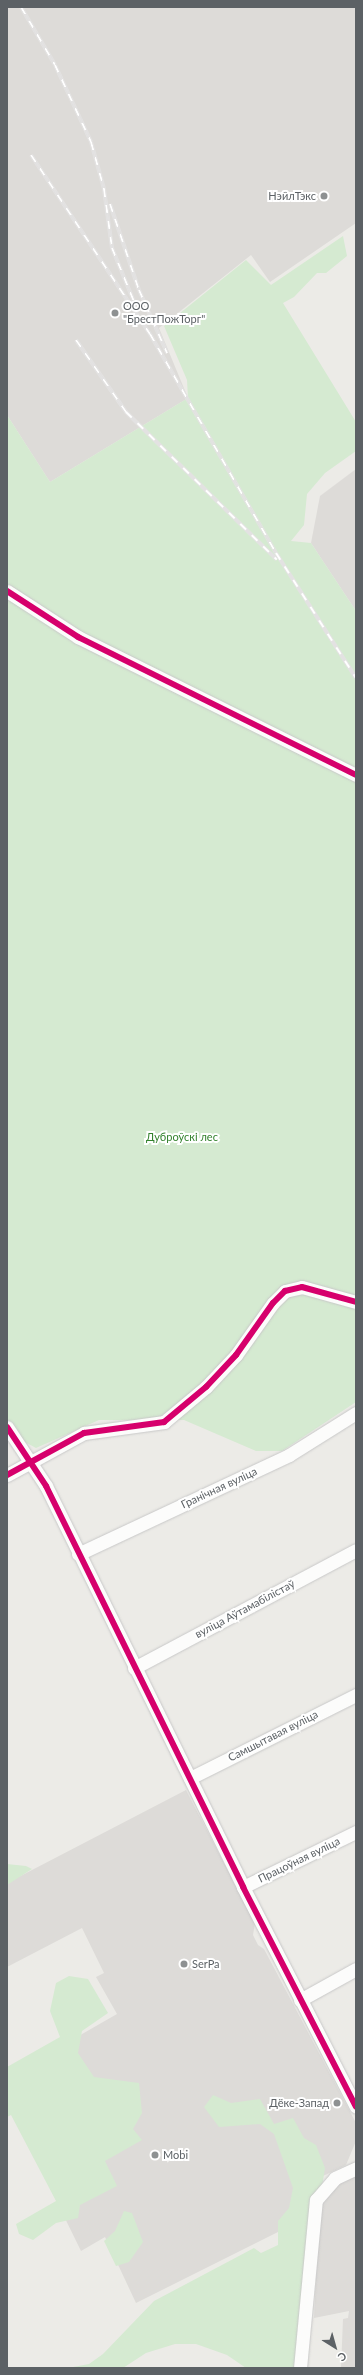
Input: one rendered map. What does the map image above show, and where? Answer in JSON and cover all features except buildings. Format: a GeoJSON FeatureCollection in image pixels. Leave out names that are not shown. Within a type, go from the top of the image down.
{"type":"FeatureCollection","features":[{"type":"Feature","properties":{"kind":"street"},"geometry":{"type":"LineString","coordinates":[[7,591],[64,628],[356,775]]}},
{"type":"Feature","properties":{"kind":"street"},"geometry":{"type":"LineString","coordinates":[[7,1475],[84,1433],[164,1422],[206,1387],[236,1355],[273,1303],[285,1291],[302,1287],[356,1302]]}},
{"type":"Feature","properties":{"kind":"street","name":"Гранічная вуліца"},"geometry":{"type":"LineString","coordinates":[[78,1554],[289,1455],[356,1413]]}},
{"type":"Feature","properties":{"kind":"street"},"geometry":{"type":"LineString","coordinates":[[7,1427],[31,1462],[190,1778],[243,1887],[356,2107]]}},
{"type":"Feature","properties":{"kind":"street","name":"вуліца Аўтамабілістаў"},"geometry":{"type":"LineString","coordinates":[[134,1668],[356,1550]]}},
{"type":"Feature","properties":{"kind":"street","name":"Самшытавая вуліца"},"geometry":{"type":"LineString","coordinates":[[190,1778],[356,1695]]}},
{"type":"Feature","properties":{"kind":"street","name":"Працоўная вуліца"},"geometry":{"type":"LineString","coordinates":[[243,1887],[356,1832]]}},
{"type":"Feature","properties":{"kind":"street"},"geometry":{"type":"LineString","coordinates":[[300,2000],[356,1969]]}},
{"type":"Feature","properties":{"kind":"street"},"geometry":{"type":"LineString","coordinates":[[300,2368],[316,2200],[335,2178],[356,2168]]}},
{"type":"Feature","properties":{"kind":"shaded area"},"geometry":{"type":"Polygon","coordinates":[[[7,7],[356,7],[356,223],[270,282],[251,255],[159,328],[188,398],[50,482],[7,415],[7,7]]]}},
{"type":"Feature","properties":{"kind":"shaded area"},"geometry":{"type":"Polygon","coordinates":[[[356,469],[356,611],[311,543],[320,496],[356,469]]]}},
{"type":"Feature","properties":{"kind":"shaded area"},"geometry":{"type":"Polygon","coordinates":[[[186,1790],[255,1923],[253,1935],[258,1945],[264,1949],[356,2123],[356,2141],[346,2165],[300,2187],[294,2224],[136,2303],[105,2237],[81,2251],[7,2100],[7,2077],[117,2014],[96,1977],[104,1973],[82,1928],[7,1967],[7,1883],[186,1790]]]}},
{"type":"Feature","properties":{"kind":"shaded area"},"geometry":{"type":"Polygon","coordinates":[[[356,2173],[356,2368],[341,2368],[343,2319],[348,2318],[349,2311],[314,2318],[320,2200],[339,2181],[356,2173]]]}},
{"type":"Feature","properties":{"kind":"green space","name":"Дуброўскі лес"},"geometry":{"type":"Polygon","coordinates":[[[343,236],[347,256],[326,273],[317,273],[294,297],[283,303],[356,422],[356,451],[325,473],[307,494],[304,525],[291,541],[311,543],[356,611],[356,1402],[282,1451],[256,1451],[184,1420],[99,1420],[36,1448],[23,1441],[7,1421],[7,415],[50,482],[188,398],[187,380],[164,326],[246,260],[271,285],[343,236]]]}},
{"type":"Feature","properties":{"kind":"green space"},"geometry":{"type":"Polygon","coordinates":[[[7,1864],[26,1866],[32,1869],[7,1885],[7,1864]]]}},
{"type":"Feature","properties":{"kind":"green space"},"geometry":{"type":"Polygon","coordinates":[[[69,1976],[88,1979],[108,2013],[82,2031],[78,2053],[94,2077],[139,2083],[142,2113],[133,2129],[142,2140],[105,2161],[117,2186],[80,2205],[78,2218],[56,2223],[33,2240],[19,2234],[16,2224],[56,2201],[11,2115],[7,2117],[7,2067],[60,2037],[50,2011],[56,1983],[69,1976]]]}},
{"type":"Feature","properties":{"kind":"green space"},"geometry":{"type":"Polygon","coordinates":[[[213,2095],[231,2103],[260,2099],[274,2124],[293,2118],[304,2138],[316,2145],[325,2168],[294,2368],[246,2368],[227,2355],[196,2344],[175,2344],[146,2353],[123,2368],[68,2368],[89,2364],[103,2354],[154,2301],[254,2248],[261,2253],[278,2245],[278,2221],[289,2208],[293,2188],[274,2134],[260,2124],[219,2127],[204,2107],[213,2095]]]}},
{"type":"Feature","properties":{"kind":"green space"},"geometry":{"type":"Polygon","coordinates":[[[124,2211],[132,2213],[143,2242],[129,2262],[116,2266],[104,2241],[115,2231],[124,2211]]]}},
{"type":"Feature","properties":{"kind":"railway"},"geometry":{"type":"LineString","coordinates":[[21,7],[55,65],[91,142],[104,189],[112,248],[135,304]]}},
{"type":"Feature","properties":{"kind":"railway"},"geometry":{"type":"LineString","coordinates":[[31,155],[150,334],[276,553],[356,678]]}},
{"type":"Feature","properties":{"kind":"railway"},"geometry":{"type":"LineString","coordinates":[[110,204],[139,290],[167,353]]}},
{"type":"Feature","properties":{"kind":"railway"},"geometry":{"type":"LineString","coordinates":[[76,340],[126,412],[277,560]]}},
{"type":"Feature","properties":{"kind":"cycle path"},"geometry":{"type":"LineString","coordinates":[[7,591],[78,637],[356,775]]}},
{"type":"Feature","properties":{"kind":"cycle path"},"geometry":{"type":"LineString","coordinates":[[7,1475],[84,1433],[164,1422],[206,1387],[236,1355],[273,1303],[285,1291],[302,1287],[356,1302]]}},
{"type":"Feature","properties":{"kind":"cycle path"},"geometry":{"type":"LineString","coordinates":[[7,1427],[46,1486],[243,1887],[356,2107]]}},
{"type":"Feature","properties":{"kind":"place","name":"НэйлТэкс"},"geometry":{"type":"Point","coordinates":[324,196]}},
{"type":"Feature","properties":{"kind":"place","name":"ООО \"БрестПожТорг\""},"geometry":{"type":"Point","coordinates":[115,313]}},
{"type":"Feature","properties":{"kind":"place","name":"SerPa"},"geometry":{"type":"Point","coordinates":[184,1964]}},
{"type":"Feature","properties":{"kind":"place","name":"Дёке-Запад"},"geometry":{"type":"Point","coordinates":[337,2103]}},
{"type":"Feature","properties":{"kind":"place","name":"Mobi"},"geometry":{"type":"Point","coordinates":[155,2155]}}]}
